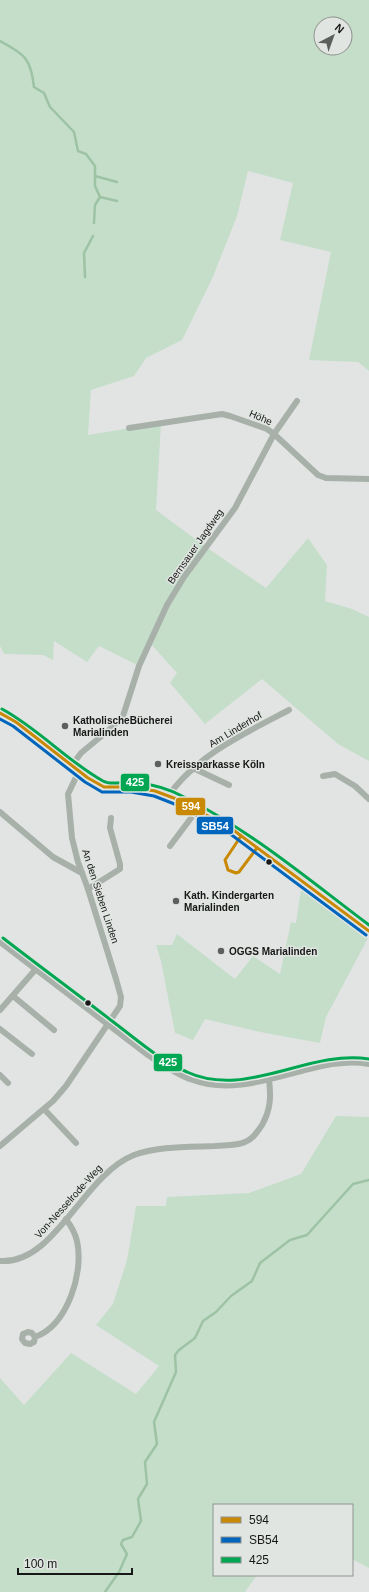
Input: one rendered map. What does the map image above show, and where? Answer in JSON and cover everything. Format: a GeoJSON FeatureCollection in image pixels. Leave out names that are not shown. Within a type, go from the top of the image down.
{"type":"FeatureCollection","features":[{"type":"Feature","properties":{"kind":"main road"},"geometry":{"type":"LineString","coordinates":[[0,713],[16,722],[76,768],[104,787],[141,788],[169,795],[232,829],[369,931]]}},
{"type":"Feature","properties":{"kind":"street","name":"Bernsauer Jagdweg"},"geometry":{"type":"LineString","coordinates":[[76,768],[81,753],[117,723],[123,716],[139,666],[167,605],[184,577],[235,508],[274,434],[297,401]]}},
{"type":"Feature","properties":{"kind":"street","name":"Höhe"},"geometry":{"type":"LineString","coordinates":[[129,428],[222,414],[267,429],[318,475],[326,478],[369,479]]}},
{"type":"Feature","properties":{"kind":"street","name":"Am Linderhof"},"geometry":{"type":"LineString","coordinates":[[169,795],[192,768],[248,732],[289,710]]}},
{"type":"Feature","properties":{"kind":"street","name":"An den Sieben Linden"},"geometry":{"type":"LineString","coordinates":[[0,1146],[44,1109],[66,1086],[108,1024],[117,1014],[120,1006],[121,997],[72,838],[68,794],[76,768]]}},
{"type":"Feature","properties":{"kind":"street"},"geometry":{"type":"LineString","coordinates":[[192,768],[229,785]]}},
{"type":"Feature","properties":{"kind":"street"},"geometry":{"type":"LineString","coordinates":[[323,776],[335,774],[355,786],[369,799]]}},
{"type":"Feature","properties":{"kind":"street"},"geometry":{"type":"LineString","coordinates":[[170,846],[197,810]]}},
{"type":"Feature","properties":{"kind":"street"},"geometry":{"type":"LineString","coordinates":[[0,812],[53,857],[82,873]]}},
{"type":"Feature","properties":{"kind":"street"},"geometry":{"type":"LineString","coordinates":[[88,889],[120,869],[110,828],[111,818]]}},
{"type":"Feature","properties":{"kind":"street"},"geometry":{"type":"LineString","coordinates":[[0,942],[35,970],[167,1068],[192,1080],[211,1085],[231,1086],[269,1079],[321,1066],[356,1062],[369,1064]]}},
{"type":"Feature","properties":{"kind":"street"},"geometry":{"type":"LineString","coordinates":[[0,1010],[35,970]]}},
{"type":"Feature","properties":{"kind":"street"},"geometry":{"type":"LineString","coordinates":[[13,996],[54,1030]]}},
{"type":"Feature","properties":{"kind":"street"},"geometry":{"type":"LineString","coordinates":[[0,1029],[32,1054]]}},
{"type":"Feature","properties":{"kind":"street"},"geometry":{"type":"LineString","coordinates":[[0,1075],[8,1083]]}},
{"type":"Feature","properties":{"kind":"street","name":"Von-Nesselrode-Weg"},"geometry":{"type":"LineString","coordinates":[[0,1261],[21,1259],[34,1253],[45,1243],[104,1174],[134,1155],[165,1149],[237,1145],[252,1138],[264,1121],[271,1102],[269,1079]]}},
{"type":"Feature","properties":{"kind":"street"},"geometry":{"type":"LineString","coordinates":[[44,1109],[76,1143]]}},
{"type":"Feature","properties":{"kind":"street"},"geometry":{"type":"LineString","coordinates":[[35,1337],[46,1331],[55,1322],[70,1300],[74,1287],[79,1260],[78,1247],[75,1233],[66,1219]]}},
{"type":"Feature","properties":{"kind":"green space"},"geometry":{"type":"Polygon","coordinates":[[[0,0],[369,0],[369,371],[358,362],[309,360],[331,252],[280,240],[293,183],[248,171],[237,216],[212,279],[182,340],[146,358],[134,376],[91,390],[88,435],[161,423],[156,510],[206,547],[266,588],[308,538],[327,565],[325,601],[352,609],[369,617],[369,761],[338,744],[262,679],[205,724],[170,683],[177,673],[150,643],[139,666],[99,646],[87,662],[54,641],[53,660],[43,655],[4,654],[0,646],[0,0]]]}},
{"type":"Feature","properties":{"kind":"green space"},"geometry":{"type":"Polygon","coordinates":[[[301,890],[368,938],[326,1017],[320,1043],[265,1033],[205,1019],[193,1040],[175,1033],[161,961],[156,945],[172,945],[177,934],[235,979],[253,956],[280,974],[291,922],[296,923],[301,890]]]}},
{"type":"Feature","properties":{"kind":"green space"},"geometry":{"type":"Polygon","coordinates":[[[336,1116],[369,1117],[369,1568],[353,1560],[353,1504],[213,1504],[213,1576],[256,1576],[245,1592],[0,1592],[0,1378],[24,1405],[71,1353],[136,1394],[159,1366],[96,1325],[113,1304],[127,1260],[136,1206],[166,1206],[167,1197],[249,1193],[301,1174],[336,1116]]]}},
{"type":"Feature","properties":{"kind":"waterway"},"geometry":{"type":"LineString","coordinates":[[0,41],[25,58],[31,70],[34,87],[44,93],[50,107],[74,132],[78,151],[86,154],[95,166],[95,186],[100,197],[95,205],[94,223]]}},
{"type":"Feature","properties":{"kind":"waterway"},"geometry":{"type":"LineString","coordinates":[[95,176],[117,182]]}},
{"type":"Feature","properties":{"kind":"waterway"},"geometry":{"type":"LineString","coordinates":[[100,197],[117,201]]}},
{"type":"Feature","properties":{"kind":"waterway"},"geometry":{"type":"LineString","coordinates":[[85,277],[84,253],[93,236]]}},
{"type":"Feature","properties":{"kind":"waterway"},"geometry":{"type":"LineString","coordinates":[[105,1592],[119,1572],[127,1554],[121,1544],[123,1540],[132,1537],[141,1521],[138,1499],[147,1484],[145,1462],[157,1444],[154,1422],[176,1372],[175,1355],[179,1350],[195,1338],[203,1321],[216,1312],[231,1296],[252,1281],[260,1263],[290,1240],[307,1235],[353,1184],[369,1180]]}},
{"type":"Feature","properties":{"kind":"transit line","name":"425"},"geometry":{"type":"LineString","coordinates":[[2,709],[28,726],[77,764],[103,781],[114,783],[133,782],[158,787],[176,793],[207,809],[278,856],[369,925]]}},
{"type":"Feature","properties":{"kind":"transit line","name":"594"},"geometry":{"type":"LineString","coordinates":[[0,713],[16,722],[88,778],[104,787],[131,787],[155,791],[179,800],[232,829],[369,931]]}},
{"type":"Feature","properties":{"kind":"transit line","name":"SB54"},"geometry":{"type":"LineString","coordinates":[[0,719],[13,726],[85,782],[102,792],[131,792],[154,796],[177,805],[229,833],[366,935]]}},
{"type":"Feature","properties":{"kind":"transit line","name":"594"},"geometry":{"type":"LineString","coordinates":[[241,836],[225,860],[228,870],[236,873],[239,872],[257,848]]}},
{"type":"Feature","properties":{"kind":"transit line","name":"425"},"geometry":{"type":"LineString","coordinates":[[3,938],[167,1062],[187,1072],[204,1078],[216,1080],[235,1080],[252,1078],[335,1059],[369,1059]]}},
{"type":"Feature","properties":{"kind":"place","name":"KatholischeBücherei Marialinden"},"geometry":{"type":"Point","coordinates":[65,726]}},
{"type":"Feature","properties":{"kind":"place","name":"Kreissparkasse Köln"},"geometry":{"type":"Point","coordinates":[158,764]}},
{"type":"Feature","properties":{"kind":"place","name":"Kath. Kindergarten Marialinden"},"geometry":{"type":"Point","coordinates":[176,901]}},
{"type":"Feature","properties":{"kind":"place","name":"OGGS Marialinden"},"geometry":{"type":"Point","coordinates":[221,951]}}]}
